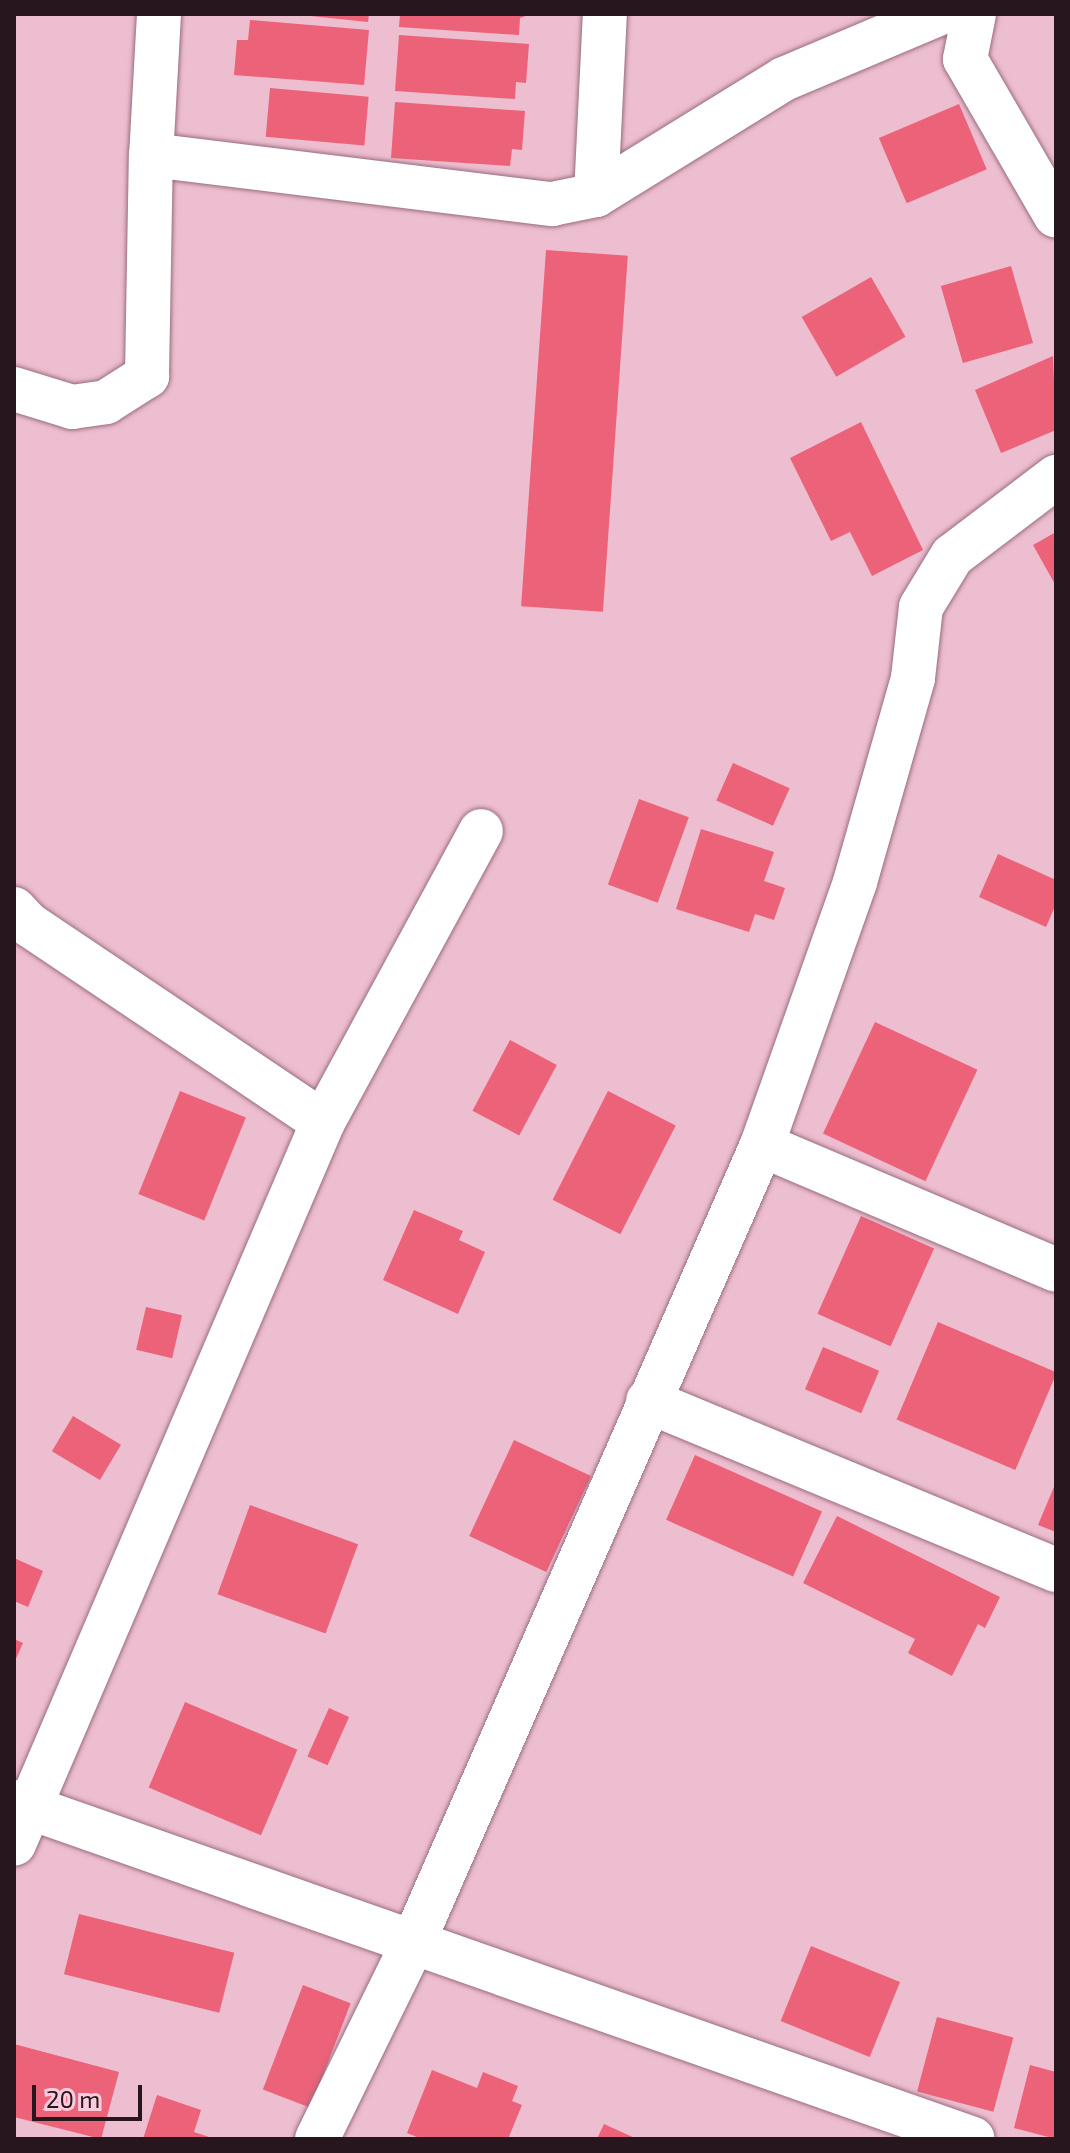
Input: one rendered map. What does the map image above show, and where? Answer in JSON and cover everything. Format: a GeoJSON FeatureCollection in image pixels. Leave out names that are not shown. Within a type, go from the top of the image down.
{"type":"FeatureCollection","features":[{"type":"Feature","properties":{"kind":"street"},"geometry":{"type":"LineString","coordinates":[[14,389],[72,407],[106,402],[147,376],[151,155],[159,14]]}},
{"type":"Feature","properties":{"kind":"street"},"geometry":{"type":"LineString","coordinates":[[596,195],[605,14]]}},
{"type":"Feature","properties":{"kind":"street"},"geometry":{"type":"LineString","coordinates":[[151,155],[552,204],[596,195],[784,79],[938,14]]}},
{"type":"Feature","properties":{"kind":"street"},"geometry":{"type":"LineString","coordinates":[[974,14],[965,59],[1056,216]]}},
{"type":"Feature","properties":{"kind":"street"},"geometry":{"type":"LineString","coordinates":[[317,2139],[413,1943],[762,1145],[855,882],[913,678],[921,607],[952,556],[1056,477]]}},
{"type":"Feature","properties":{"kind":"street"},"geometry":{"type":"LineString","coordinates":[[481,831],[323,1122],[20,1818],[413,1943],[973,2139]]}},
{"type":"Feature","properties":{"kind":"street"},"geometry":{"type":"LineString","coordinates":[[19,925],[323,1122]]}},
{"type":"Feature","properties":{"kind":"street"},"geometry":{"type":"LineString","coordinates":[[762,1145],[1056,1270]]}},
{"type":"Feature","properties":{"kind":"street"},"geometry":{"type":"LineString","coordinates":[[648,1401],[1056,1570]]}},
{"type":"Feature","properties":{"kind":"building"},"geometry":{"type":"Polygon","coordinates":[[[292,14],[369,14],[368,22],[292,14]]]}},
{"type":"Feature","properties":{"kind":"building"},"geometry":{"type":"Polygon","coordinates":[[[400,14],[531,14],[520,18],[519,35],[399,27],[400,14]]]}},
{"type":"Feature","properties":{"kind":"building"},"geometry":{"type":"Polygon","coordinates":[[[250,20],[369,30],[364,85],[234,75],[237,40],[248,40],[250,20]]]}},
{"type":"Feature","properties":{"kind":"building"},"geometry":{"type":"Polygon","coordinates":[[[399,35],[529,44],[526,83],[516,82],[515,99],[395,91],[399,35]]]}},
{"type":"Feature","properties":{"kind":"building"},"geometry":{"type":"Polygon","coordinates":[[[270,88],[369,97],[364,145],[266,137],[270,88]]]}},
{"type":"Feature","properties":{"kind":"building"},"geometry":{"type":"Polygon","coordinates":[[[395,102],[525,111],[522,150],[512,149],[510,166],[391,158],[395,102]]]}},
{"type":"Feature","properties":{"kind":"building"},"geometry":{"type":"Polygon","coordinates":[[[959,104],[987,169],[907,203],[879,138],[959,104]]]}},
{"type":"Feature","properties":{"kind":"building"},"geometry":{"type":"Polygon","coordinates":[[[546,250],[628,256],[603,612],[521,606],[546,250]]]}},
{"type":"Feature","properties":{"kind":"building"},"geometry":{"type":"Polygon","coordinates":[[[1011,266],[1033,343],[963,363],[941,286],[1011,266]]]}},
{"type":"Feature","properties":{"kind":"building"},"geometry":{"type":"Polygon","coordinates":[[[871,277],[906,337],[836,377],[802,317],[871,277]]]}},
{"type":"Feature","properties":{"kind":"building"},"geometry":{"type":"Polygon","coordinates":[[[1053,356],[1056,430],[1001,453],[975,390],[1053,356]]]}},
{"type":"Feature","properties":{"kind":"building"},"geometry":{"type":"Polygon","coordinates":[[[861,422],[923,550],[872,576],[850,532],[831,541],[790,458],[861,422]]]}},
{"type":"Feature","properties":{"kind":"building"},"geometry":{"type":"Polygon","coordinates":[[[1056,532],[1056,586],[1033,545],[1056,532]]]}},
{"type":"Feature","properties":{"kind":"building"},"geometry":{"type":"Polygon","coordinates":[[[733,763],[790,788],[773,826],[716,800],[733,763]]]}},
{"type":"Feature","properties":{"kind":"building"},"geometry":{"type":"Polygon","coordinates":[[[639,799],[689,817],[658,903],[608,885],[639,799]]]}},
{"type":"Feature","properties":{"kind":"building"},"geometry":{"type":"Polygon","coordinates":[[[701,829],[774,852],[764,881],[785,888],[774,920],[755,914],[749,932],[676,909],[701,829]]]}},
{"type":"Feature","properties":{"kind":"building"},"geometry":{"type":"Polygon","coordinates":[[[998,854],[1056,880],[1056,904],[1046,927],[979,897],[998,854]]]}},
{"type":"Feature","properties":{"kind":"building"},"geometry":{"type":"Polygon","coordinates":[[[875,1022],[977,1070],[925,1181],[823,1133],[875,1022]]]}},
{"type":"Feature","properties":{"kind":"building"},"geometry":{"type":"Polygon","coordinates":[[[510,1040],[557,1065],[519,1136],[472,1111],[510,1040]]]}},
{"type":"Feature","properties":{"kind":"building"},"geometry":{"type":"Polygon","coordinates":[[[180,1091],[246,1118],[204,1221],[138,1194],[180,1091]]]}},
{"type":"Feature","properties":{"kind":"building"},"geometry":{"type":"Polygon","coordinates":[[[608,1091],[676,1126],[620,1234],[553,1200],[608,1091]]]}},
{"type":"Feature","properties":{"kind":"building"},"geometry":{"type":"Polygon","coordinates":[[[414,1210],[463,1231],[459,1240],[485,1252],[458,1314],[383,1280],[414,1210]]]}},
{"type":"Feature","properties":{"kind":"building"},"geometry":{"type":"Polygon","coordinates":[[[861,1216],[934,1249],[891,1346],[817,1314],[861,1216]]]}},
{"type":"Feature","properties":{"kind":"building"},"geometry":{"type":"Polygon","coordinates":[[[146,1307],[182,1315],[172,1358],[136,1350],[146,1307]]]}},
{"type":"Feature","properties":{"kind":"building"},"geometry":{"type":"Polygon","coordinates":[[[938,1322],[1056,1372],[1015,1470],[897,1420],[938,1322]]]}},
{"type":"Feature","properties":{"kind":"building"},"geometry":{"type":"Polygon","coordinates":[[[823,1347],[879,1371],[861,1413],[805,1389],[823,1347]]]}},
{"type":"Feature","properties":{"kind":"building"},"geometry":{"type":"Polygon","coordinates":[[[73,1416],[121,1445],[100,1480],[52,1451],[73,1416]]]}},
{"type":"Feature","properties":{"kind":"building"},"geometry":{"type":"Polygon","coordinates":[[[514,1440],[591,1476],[546,1572],[469,1536],[514,1440]]]}},
{"type":"Feature","properties":{"kind":"building"},"geometry":{"type":"Polygon","coordinates":[[[695,1455],[822,1512],[793,1576],[666,1520],[695,1455]]]}},
{"type":"Feature","properties":{"kind":"building"},"geometry":{"type":"Polygon","coordinates":[[[1056,1482],[1056,1532],[1038,1525],[1056,1482]]]}},
{"type":"Feature","properties":{"kind":"building"},"geometry":{"type":"Polygon","coordinates":[[[250,1505],[358,1544],[326,1634],[218,1594],[250,1505]]]}},
{"type":"Feature","properties":{"kind":"building"},"geometry":{"type":"Polygon","coordinates":[[[837,1516],[1000,1597],[985,1628],[978,1624],[952,1676],[908,1653],[915,1639],[803,1583],[837,1516]]]}},
{"type":"Feature","properties":{"kind":"building"},"geometry":{"type":"Polygon","coordinates":[[[14,1558],[43,1571],[28,1607],[14,1601],[14,1558]]]}},
{"type":"Feature","properties":{"kind":"building"},"geometry":{"type":"Polygon","coordinates":[[[14,1639],[23,1643],[14,1663],[14,1639]]]}},
{"type":"Feature","properties":{"kind":"building"},"geometry":{"type":"Polygon","coordinates":[[[185,1702],[297,1750],[261,1835],[149,1788],[185,1702]]]}},
{"type":"Feature","properties":{"kind":"building"},"geometry":{"type":"Polygon","coordinates":[[[329,1708],[349,1717],[328,1765],[307,1756],[329,1708]]]}},
{"type":"Feature","properties":{"kind":"building"},"geometry":{"type":"Polygon","coordinates":[[[79,1914],[234,1953],[219,2013],[64,1974],[79,1914]]]}},
{"type":"Feature","properties":{"kind":"building"},"geometry":{"type":"Polygon","coordinates":[[[811,1946],[900,1982],[870,2057],[781,2021],[811,1946]]]}},
{"type":"Feature","properties":{"kind":"building"},"geometry":{"type":"Polygon","coordinates":[[[303,1985],[351,2003],[310,2108],[263,2090],[303,1985]]]}},
{"type":"Feature","properties":{"kind":"building"},"geometry":{"type":"Polygon","coordinates":[[[937,2017],[1013,2037],[993,2112],[917,2091],[937,2017]]]}},
{"type":"Feature","properties":{"kind":"building"},"geometry":{"type":"Polygon","coordinates":[[[14,2044],[119,2072],[101,2139],[14,2117],[14,2044]]]}},
{"type":"Feature","properties":{"kind":"building"},"geometry":{"type":"Polygon","coordinates":[[[1030,2065],[1056,2072],[1056,2139],[1014,2128],[1030,2065]]]}},
{"type":"Feature","properties":{"kind":"building"},"geometry":{"type":"Polygon","coordinates":[[[432,2070],[477,2088],[483,2072],[518,2086],[512,2101],[522,2105],[508,2139],[422,2139],[407,2133],[432,2070]]]}},
{"type":"Feature","properties":{"kind":"building"},"geometry":{"type":"Polygon","coordinates":[[[157,2095],[201,2110],[194,2132],[215,2139],[143,2139],[157,2095]]]}},
{"type":"Feature","properties":{"kind":"building"},"geometry":{"type":"Polygon","coordinates":[[[604,2124],[637,2139],[597,2139],[604,2124]]]}}]}
